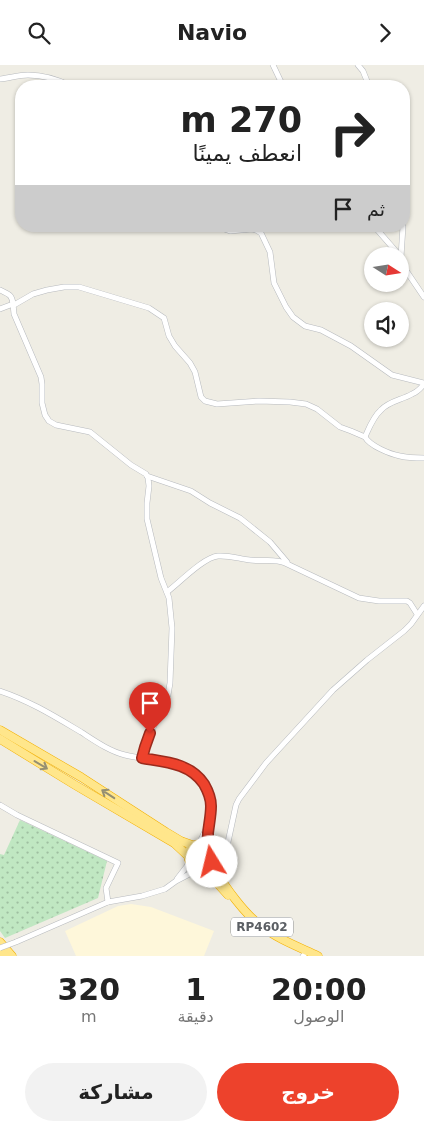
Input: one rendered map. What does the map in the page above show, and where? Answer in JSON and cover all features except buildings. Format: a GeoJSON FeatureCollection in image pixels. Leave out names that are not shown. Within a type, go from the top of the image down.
{"type":"FeatureCollection","features":[{"type":"Feature","properties":{"kind":"highway"},"geometry":{"type":"LineString","coordinates":[[0,730],[81,777],[166,832],[182,841],[206,846],[213,854],[205,868],[200,869]]}},
{"type":"Feature","properties":{"kind":"highway"},"geometry":{"type":"LineString","coordinates":[[0,739],[174,843],[188,859]]}},
{"type":"Feature","properties":{"kind":"highway"},"geometry":{"type":"LineString","coordinates":[[188,859],[191,848],[197,845]]}},
{"type":"Feature","properties":{"kind":"highway","name":"RP4602"},"geometry":{"type":"LineString","coordinates":[[213,854],[218,875],[249,916],[278,937],[318,956]]}},
{"type":"Feature","properties":{"kind":"highway","name":"RP4602"},"geometry":{"type":"LineString","coordinates":[[188,859],[192,866],[205,871],[213,878],[251,924],[262,933],[304,956]]}},
{"type":"Feature","properties":{"kind":"highway"},"geometry":{"type":"LineString","coordinates":[[0,942],[12,956]]}},
{"type":"Feature","properties":{"kind":"highway"},"geometry":{"type":"LineString","coordinates":[[0,949],[5,956]]}},
{"type":"Feature","properties":{"kind":"street"},"geometry":{"type":"LineString","coordinates":[[273,65],[281,80]]}},
{"type":"Feature","properties":{"kind":"street"},"geometry":{"type":"LineString","coordinates":[[358,65],[367,80]]}},
{"type":"Feature","properties":{"kind":"street"},"geometry":{"type":"LineString","coordinates":[[0,79],[27,75],[54,80]]}},
{"type":"Feature","properties":{"kind":"street"},"geometry":{"type":"LineString","coordinates":[[259,232],[270,252],[274,283],[277,291],[293,317],[305,326],[321,330],[351,347],[392,375],[424,383]]}},
{"type":"Feature","properties":{"kind":"street"},"geometry":{"type":"LineString","coordinates":[[379,232],[392,247]]}},
{"type":"Feature","properties":{"kind":"street"},"geometry":{"type":"LineString","coordinates":[[402,247],[403,232]]}},
{"type":"Feature","properties":{"kind":"street"},"geometry":{"type":"LineString","coordinates":[[409,275],[424,297]]}},
{"type":"Feature","properties":{"kind":"street"},"geometry":{"type":"LineString","coordinates":[[0,309],[16,304],[32,294],[64,287],[79,287],[149,308],[164,318],[169,336],[195,372],[201,397],[205,401],[217,404],[259,401],[290,402],[306,405],[317,409],[340,427],[365,437],[375,446],[396,455],[424,459]]}},
{"type":"Feature","properties":{"kind":"street"},"geometry":{"type":"LineString","coordinates":[[0,290],[12,298],[14,314],[41,377],[42,403],[49,421],[56,425],[90,432],[147,476],[191,491],[240,518],[270,542],[288,564]]}},
{"type":"Feature","properties":{"kind":"street"},"geometry":{"type":"LineString","coordinates":[[365,437],[380,410],[395,401],[411,395],[424,383]]}},
{"type":"Feature","properties":{"kind":"street"},"geometry":{"type":"LineString","coordinates":[[142,758],[147,741],[170,688],[172,628],[167,592],[161,578],[147,519],[149,486],[147,476]]}},
{"type":"Feature","properties":{"kind":"street"},"geometry":{"type":"LineString","coordinates":[[167,592],[201,564],[214,556],[251,560],[279,560],[359,598],[380,601],[407,601],[417,614]]}},
{"type":"Feature","properties":{"kind":"street"},"geometry":{"type":"LineString","coordinates":[[0,691],[34,704],[110,749],[124,755],[180,765],[188,769],[198,777],[209,795],[211,808],[208,839],[213,854],[228,842],[239,799],[266,763],[333,690],[404,631],[424,606]]}},
{"type":"Feature","properties":{"kind":"street"},"geometry":{"type":"LineString","coordinates":[[0,805],[118,863],[106,889],[108,902]]}},
{"type":"Feature","properties":{"kind":"street"},"geometry":{"type":"LineString","coordinates":[[197,845],[209,822]]}},
{"type":"Feature","properties":{"kind":"street"},"geometry":{"type":"LineString","coordinates":[[176,881],[187,866],[188,859]]}},
{"type":"Feature","properties":{"kind":"street"},"geometry":{"type":"LineString","coordinates":[[0,949],[108,902],[155,893],[200,869]]}},
{"type":"Feature","properties":{"kind":"shaded area"},"geometry":{"type":"Polygon","coordinates":[[[131,904],[151,907],[214,931],[204,956],[76,956],[65,931],[118,906],[131,904]]]}},
{"type":"Feature","properties":{"kind":"green space"},"geometry":{"type":"Polygon","coordinates":[[[20,820],[107,861],[98,898],[5,938],[0,931],[0,854],[4,855],[20,820]]]}},
{"type":"Feature","properties":{"kind":"route"},"geometry":{"type":"LineString","coordinates":[[150,733],[142,758],[174,763],[184,767],[193,772],[207,789],[211,801],[208,839],[209,848],[213,855],[212,862]]}}]}
